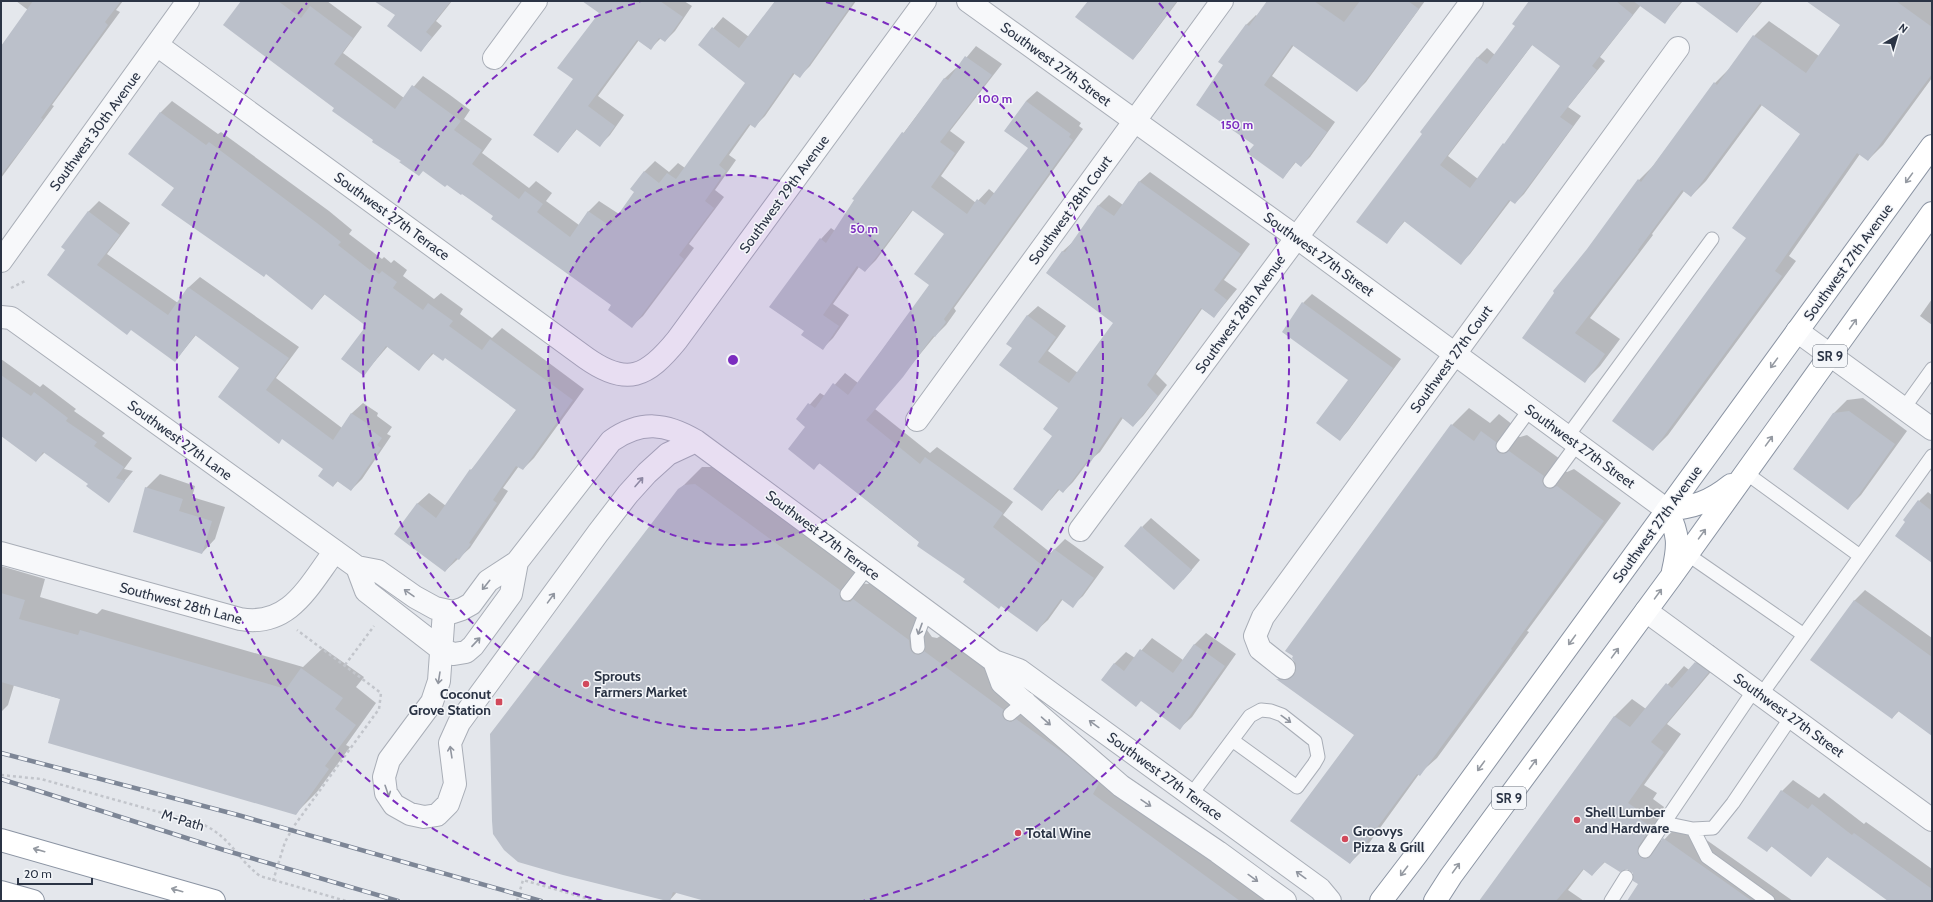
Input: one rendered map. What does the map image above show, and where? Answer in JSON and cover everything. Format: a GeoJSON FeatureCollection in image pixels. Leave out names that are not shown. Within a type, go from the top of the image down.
{"type":"FeatureCollection","features":[{"type":"Feature","properties":{"kind":"highway","name":"Southwest 27th Avenue"},"geometry":{"type":"LineString","coordinates":[[1381,901],[1417,854],[1932,146]]}},
{"type":"Feature","properties":{"kind":"highway","name":"SR 9"},"geometry":{"type":"LineString","coordinates":[[1435,901],[1451,876],[1671,577],[1932,213]]}},
{"type":"Feature","properties":{"kind":"highway"},"geometry":{"type":"LineString","coordinates":[[1671,577],[1677,553],[1678,537],[1667,510],[1702,504],[1719,495],[1746,473]]}},
{"type":"Feature","properties":{"kind":"highway"},"geometry":{"type":"LineString","coordinates":[[1,840],[214,901]]}},
{"type":"Feature","properties":{"kind":"highway"},"geometry":{"type":"LineString","coordinates":[[1,892],[33,901]]}},
{"type":"Feature","properties":{"kind":"street","name":"Southwest 30th Avenue"},"geometry":{"type":"LineString","coordinates":[[1,261],[188,1]]}},
{"type":"Feature","properties":{"kind":"street"},"geometry":{"type":"LineString","coordinates":[[494,58],[536,1]]}},
{"type":"Feature","properties":{"kind":"street","name":"Southwest 29th Avenue"},"geometry":{"type":"LineString","coordinates":[[632,375],[647,369],[662,359],[677,340],[925,1]]}},
{"type":"Feature","properties":{"kind":"street","name":"Southwest 28th Court"},"geometry":{"type":"LineString","coordinates":[[917,420],[1222,1]]}},
{"type":"Feature","properties":{"kind":"street","name":"Southwest 28th Avenue"},"geometry":{"type":"LineString","coordinates":[[1080,530],[1472,1]]}},
{"type":"Feature","properties":{"kind":"street","name":"Southwest 27th Street"},"geometry":{"type":"LineString","coordinates":[[973,2],[1667,510]]}},
{"type":"Feature","properties":{"kind":"street","name":"Southwest 27th Terrace"},"geometry":{"type":"LineString","coordinates":[[157,45],[586,358],[602,369],[616,374],[632,375]]}},
{"type":"Feature","properties":{"kind":"street","name":"Southwest 27th Court"},"geometry":{"type":"LineString","coordinates":[[1284,668],[1260,649],[1255,636],[1257,627],[1263,617],[1678,48]]}},
{"type":"Feature","properties":{"kind":"street","name":"Southwest 27th Lane"},"geometry":{"type":"LineString","coordinates":[[1,317],[11,318],[357,567],[378,571],[426,604],[444,611]]}},
{"type":"Feature","properties":{"kind":"street"},"geometry":{"type":"LineString","coordinates":[[1797,331],[1932,429]]}},
{"type":"Feature","properties":{"kind":"street","name":"Southwest 27th Terrace"},"geometry":{"type":"LineString","coordinates":[[518,562],[602,450],[621,434],[632,429],[644,427],[668,428],[696,441],[994,661],[1019,670],[1042,686],[1320,890],[1330,901]]}},
{"type":"Feature","properties":{"kind":"street"},"geometry":{"type":"LineString","coordinates":[[518,562],[488,581],[470,604],[453,612],[444,611],[439,680],[432,702],[389,760],[384,777],[386,792],[394,805],[410,814],[424,817],[437,815],[448,804],[455,784],[450,743],[459,723],[628,494],[647,473],[668,454],[696,441]]}},
{"type":"Feature","properties":{"kind":"street","name":"Southwest 28th Lane"},"geometry":{"type":"LineString","coordinates":[[1,553],[240,619],[260,621],[276,617],[295,603],[335,551]]}},
{"type":"Feature","properties":{"kind":"street"},"geometry":{"type":"LineString","coordinates":[[357,567],[366,591],[442,650],[454,654],[466,652],[481,637],[511,594],[518,562]]}},
{"type":"Feature","properties":{"kind":"street","name":"Southwest 27th Street"},"geometry":{"type":"LineString","coordinates":[[1646,611],[1932,820]]}},
{"type":"Feature","properties":{"kind":"street"},"geometry":{"type":"LineString","coordinates":[[994,661],[1002,683],[1017,708],[1121,786],[1218,852],[1285,901]]}},
{"type":"Feature","properties":{"kind":"lane"},"geometry":{"type":"LineString","coordinates":[[1550,481],[1572,440],[1712,239]]}},
{"type":"Feature","properties":{"kind":"lane"},"geometry":{"type":"LineString","coordinates":[[1904,408],[1932,369]]}},
{"type":"Feature","properties":{"kind":"lane"},"geometry":{"type":"LineString","coordinates":[[1503,446],[1530,409]]}},
{"type":"Feature","properties":{"kind":"lane"},"geometry":{"type":"LineString","coordinates":[[1644,851],[1758,693],[1804,635],[1932,456]]}},
{"type":"Feature","properties":{"kind":"lane"},"geometry":{"type":"LineString","coordinates":[[1746,473],[1860,556]]}},
{"type":"Feature","properties":{"kind":"lane"},"geometry":{"type":"LineString","coordinates":[[1687,554],[1804,635]]}},
{"type":"Feature","properties":{"kind":"lane"},"geometry":{"type":"LineString","coordinates":[[847,594],[867,568]]}},
{"type":"Feature","properties":{"kind":"lane"},"geometry":{"type":"LineString","coordinates":[[918,647],[918,636],[926,612]]}},
{"type":"Feature","properties":{"kind":"lane"},"geometry":{"type":"LineString","coordinates":[[1017,708],[1042,686]]}},
{"type":"Feature","properties":{"kind":"lane"},"geometry":{"type":"LineString","coordinates":[[1191,795],[1232,740],[1250,716],[1261,710],[1271,711],[1282,715],[1315,741],[1318,756],[1297,787],[1232,740]]}},
{"type":"Feature","properties":{"kind":"lane"},"geometry":{"type":"LineString","coordinates":[[1664,823],[1693,829],[1713,828],[1734,803],[1791,717]]}},
{"type":"Feature","properties":{"kind":"lane"},"geometry":{"type":"LineString","coordinates":[[1693,829],[1707,857],[1768,901]]}},
{"type":"Feature","properties":{"kind":"lane"},"geometry":{"type":"LineString","coordinates":[[1611,901],[1626,877]]}},
{"type":"Feature","properties":{"kind":"path"},"geometry":{"type":"LineString","coordinates":[[11,288],[25,282]]}},
{"type":"Feature","properties":{"kind":"path"},"geometry":{"type":"LineString","coordinates":[[345,666],[376,624]]}},
{"type":"Feature","properties":{"kind":"path"},"geometry":{"type":"LineString","coordinates":[[272,881],[285,842],[294,826],[379,709],[381,693],[296,630]]}},
{"type":"Feature","properties":{"kind":"path","name":"M-Path"},"geometry":{"type":"LineString","coordinates":[[1,775],[41,778],[202,824],[215,830],[230,843],[252,870],[260,876],[272,881],[346,901]]}},
{"type":"Feature","properties":{"kind":"path"},"geometry":{"type":"LineString","coordinates":[[517,901],[524,880],[596,901]]}},
{"type":"Feature","properties":{"kind":"building"},"geometry":{"type":"Polygon","coordinates":[[[33,1],[121,1],[105,22],[108,25],[41,118],[43,119],[24,146],[1,175],[1,46],[33,1]]]}},
{"type":"Feature","properties":{"kind":"building"},"geometry":{"type":"Polygon","coordinates":[[[241,1],[278,1],[301,18],[310,6],[353,38],[334,64],[395,109],[412,85],[461,121],[454,130],[482,150],[472,164],[519,199],[525,191],[543,204],[537,212],[570,237],[588,211],[610,226],[634,192],[630,189],[644,171],[659,183],[667,173],[676,179],[745,83],[698,45],[712,27],[739,48],[775,1],[854,1],[800,78],[793,73],[755,128],[749,124],[719,165],[726,171],[705,201],[714,208],[679,255],[684,259],[632,328],[608,310],[611,305],[491,219],[493,216],[462,194],[461,195],[447,185],[445,187],[423,171],[419,176],[399,162],[401,161],[372,142],[373,140],[332,111],[334,108],[223,25],[241,1]]]}},
{"type":"Feature","properties":{"kind":"building"},"geometry":{"type":"Polygon","coordinates":[[[374,1],[451,1],[426,32],[432,37],[421,52],[387,26],[395,15],[374,1]]]}},
{"type":"Feature","properties":{"kind":"building"},"geometry":{"type":"Polygon","coordinates":[[[582,1],[660,1],[683,17],[665,42],[659,38],[651,50],[637,40],[588,106],[615,126],[600,147],[576,129],[558,153],[533,135],[573,79],[557,68],[599,13],[582,1]]]}},
{"type":"Feature","properties":{"kind":"building"},"geometry":{"type":"Polygon","coordinates":[[[1088,1],[1177,1],[1133,60],[1075,17],[1088,1]]]}},
{"type":"Feature","properties":{"kind":"building"},"geometry":{"type":"Polygon","coordinates":[[[1267,1],[1314,1],[1344,22],[1360,1],[1408,1],[1419,9],[1357,92],[1292,45],[1264,85],[1327,132],[1301,167],[1295,162],[1283,179],[1247,153],[1254,145],[1196,105],[1223,65],[1218,62],[1246,24],[1249,26],[1267,1]]]}},
{"type":"Feature","properties":{"kind":"building"},"geometry":{"type":"Polygon","coordinates":[[[1529,1],[1616,1],[1633,15],[1592,66],[1597,70],[1560,117],[1573,126],[1515,204],[1509,200],[1461,265],[1404,221],[1387,244],[1356,222],[1422,134],[1420,132],[1477,57],[1487,64],[1515,26],[1512,24],[1529,1]],[[1532,45],[1440,165],[1470,188],[1503,143],[1504,144],[1560,66],[1532,45]]]}},
{"type":"Feature","properties":{"kind":"building"},"geometry":{"type":"Polygon","coordinates":[[[1633,1],[1681,1],[1665,24],[1633,1]]]}},
{"type":"Feature","properties":{"kind":"building"},"geometry":{"type":"Polygon","coordinates":[[[1694,1],[1761,1],[1737,33],[1694,1]]]}},
{"type":"Feature","properties":{"kind":"building"},"geometry":{"type":"Polygon","coordinates":[[[1806,1],[1896,1],[1932,27],[1932,74],[1868,161],[1857,153],[1775,271],[1782,276],[1653,451],[1612,421],[1746,238],[1732,228],[1800,134],[1760,104],[1691,197],[1682,190],[1638,250],[1639,251],[1575,333],[1605,354],[1585,383],[1522,338],[1554,293],[1553,291],[1587,249],[1638,179],[1641,182],[1714,82],[1717,85],[1753,35],[1806,73],[1840,25],[1806,1]]]}},
{"type":"Feature","properties":{"kind":"building"},"geometry":{"type":"Polygon","coordinates":[[[965,56],[992,75],[940,142],[955,153],[931,187],[967,214],[977,199],[985,205],[1028,148],[1004,131],[1026,101],[1071,134],[1069,137],[1073,140],[944,319],[946,322],[935,337],[933,336],[903,377],[866,420],[920,464],[925,457],[1003,513],[993,527],[1042,565],[1054,549],[1094,578],[1073,608],[1061,599],[1037,632],[1001,606],[999,609],[963,582],[965,579],[917,546],[919,542],[819,463],[814,470],[788,449],[805,427],[796,419],[808,403],[815,408],[833,383],[848,395],[929,285],[914,274],[944,234],[912,210],[865,272],[857,266],[823,315],[839,326],[823,350],[801,335],[804,331],[769,307],[820,238],[826,243],[854,200],[852,199],[902,132],[904,133],[944,78],[948,80],[965,56]]]}},
{"type":"Feature","properties":{"kind":"building"},"geometry":{"type":"Polygon","coordinates":[[[160,112],[206,145],[209,142],[317,223],[341,242],[338,245],[370,270],[372,268],[379,274],[382,271],[397,282],[393,288],[423,310],[428,303],[453,321],[449,326],[482,350],[490,339],[573,400],[523,470],[516,466],[493,500],[497,503],[469,543],[471,544],[459,560],[456,558],[445,572],[394,534],[417,503],[436,518],[470,469],[471,470],[516,410],[445,358],[443,361],[432,353],[419,371],[386,346],[364,376],[341,359],[366,326],[324,294],[312,310],[266,274],[264,277],[161,205],[174,188],[128,154],[160,112]]]}},
{"type":"Feature","properties":{"kind":"building"},"geometry":{"type":"Polygon","coordinates":[[[1139,181],[1241,254],[1214,290],[1227,300],[1214,318],[1201,308],[1147,385],[1158,396],[1133,427],[1121,417],[1090,463],[1087,461],[1063,493],[1058,489],[1042,511],[1013,489],[1052,436],[1043,429],[1058,408],[999,365],[1012,348],[1006,344],[1027,315],[1056,337],[1038,362],[1069,383],[1113,323],[1046,273],[1062,251],[1065,252],[1098,205],[1114,216],[1139,181]]]}},
{"type":"Feature","properties":{"kind":"building"},"geometry":{"type":"Polygon","coordinates":[[[88,211],[120,235],[97,265],[168,315],[188,287],[289,358],[266,390],[333,440],[351,413],[368,424],[367,427],[382,438],[377,445],[381,448],[351,491],[337,481],[333,487],[318,476],[323,469],[282,439],[279,444],[218,397],[239,368],[195,335],[175,362],[131,330],[127,335],[47,275],[65,250],[61,247],[88,211]]]}},
{"type":"Feature","properties":{"kind":"building"},"geometry":{"type":"Polygon","coordinates":[[[1302,302],[1393,368],[1340,441],[1316,423],[1348,380],[1282,332],[1302,302]]]}},
{"type":"Feature","properties":{"kind":"building"},"geometry":{"type":"Polygon","coordinates":[[[1,375],[31,396],[34,392],[68,418],[66,421],[97,442],[94,446],[124,467],[116,478],[125,481],[109,503],[86,486],[88,484],[43,452],[36,462],[1,436],[1,375]]]}},
{"type":"Feature","properties":{"kind":"building"},"geometry":{"type":"Polygon","coordinates":[[[1849,411],[1895,444],[1848,510],[1793,469],[1833,413],[1849,411]]]}},
{"type":"Feature","properties":{"kind":"building"},"geometry":{"type":"Polygon","coordinates":[[[1451,424],[1474,441],[1481,431],[1496,442],[1496,449],[1499,453],[1503,454],[1509,451],[1544,476],[1542,481],[1545,487],[1550,489],[1557,486],[1604,521],[1420,776],[1417,774],[1350,864],[1290,821],[1354,735],[1276,679],[1288,680],[1294,675],[1296,664],[1292,658],[1293,656],[1285,651],[1451,424]]]}},
{"type":"Feature","properties":{"kind":"building"},"geometry":{"type":"Polygon","coordinates":[[[695,484],[840,590],[840,597],[842,601],[850,602],[853,599],[909,640],[910,648],[914,654],[919,655],[924,651],[1004,710],[1002,715],[1004,719],[1011,722],[1016,719],[1069,757],[1099,783],[1093,794],[1240,901],[705,901],[673,892],[670,901],[667,901],[518,862],[504,850],[493,834],[490,734],[678,489],[684,485],[695,484]]]}},
{"type":"Feature","properties":{"kind":"building"},"geometry":{"type":"Polygon","coordinates":[[[145,487],[183,499],[179,511],[212,521],[202,554],[133,532],[145,487]]]}},
{"type":"Feature","properties":{"kind":"building"},"geometry":{"type":"Polygon","coordinates":[[[1918,500],[1932,511],[1932,563],[1895,536],[1905,522],[1903,520],[1918,500]]]}},
{"type":"Feature","properties":{"kind":"building"},"geometry":{"type":"Polygon","coordinates":[[[1141,526],[1192,570],[1174,590],[1124,546],[1141,526]]]}},
{"type":"Feature","properties":{"kind":"building"},"geometry":{"type":"Polygon","coordinates":[[[1,593],[25,600],[19,619],[78,635],[80,630],[286,689],[301,668],[343,698],[335,709],[356,725],[325,766],[329,769],[296,815],[48,743],[60,699],[1,682],[1,593]]]}},
{"type":"Feature","properties":{"kind":"building"},"geometry":{"type":"Polygon","coordinates":[[[1854,600],[1932,657],[1932,736],[1898,711],[1892,719],[1810,660],[1854,600]]]}},
{"type":"Feature","properties":{"kind":"building"},"geometry":{"type":"Polygon","coordinates":[[[1194,644],[1225,666],[1180,730],[1141,701],[1136,707],[1101,680],[1114,663],[1124,671],[1140,649],[1173,673],[1194,644]]]}},
{"type":"Feature","properties":{"kind":"building"},"geometry":{"type":"Polygon","coordinates":[[[1695,662],[1709,672],[1651,742],[1664,752],[1628,803],[1640,811],[1636,816],[1648,825],[1646,826],[1650,829],[1638,847],[1638,854],[1644,859],[1649,858],[1663,838],[1752,901],[1627,901],[1638,884],[1633,881],[1633,873],[1627,869],[1620,872],[1604,862],[1592,876],[1583,869],[1556,901],[1479,901],[1614,716],[1630,727],[1666,683],[1672,688],[1695,662]]]}},
{"type":"Feature","properties":{"kind":"building"},"geometry":{"type":"Polygon","coordinates":[[[1781,790],[1808,809],[1812,804],[1852,835],[1854,833],[1932,889],[1932,901],[1888,901],[1827,857],[1811,877],[1771,846],[1767,852],[1747,838],[1781,790]]]}},
{"type":"Feature","properties":{"kind":"railway"},"geometry":{"type":"LineString","coordinates":[[1,753],[238,815],[541,901]]}},
{"type":"Feature","properties":{"kind":"railway"},"geometry":{"type":"LineString","coordinates":[[1,779],[224,850],[398,901]]}},
{"type":"Feature","properties":{"kind":"place","name":"Sprouts Farmers Market"},"geometry":{"type":"Point","coordinates":[586,684]}},
{"type":"Feature","properties":{"kind":"place","name":"Coconut Grove Station"},"geometry":{"type":"Point","coordinates":[499,702]}},
{"type":"Feature","properties":{"kind":"place","name":"Shell Lumber and Hardware"},"geometry":{"type":"Point","coordinates":[1577,820]}},
{"type":"Feature","properties":{"kind":"place","name":"Total Wine"},"geometry":{"type":"Point","coordinates":[1018,833]}},
{"type":"Feature","properties":{"kind":"place","name":"Groovys Pizza & Grill"},"geometry":{"type":"Point","coordinates":[1345,839]}}]}
